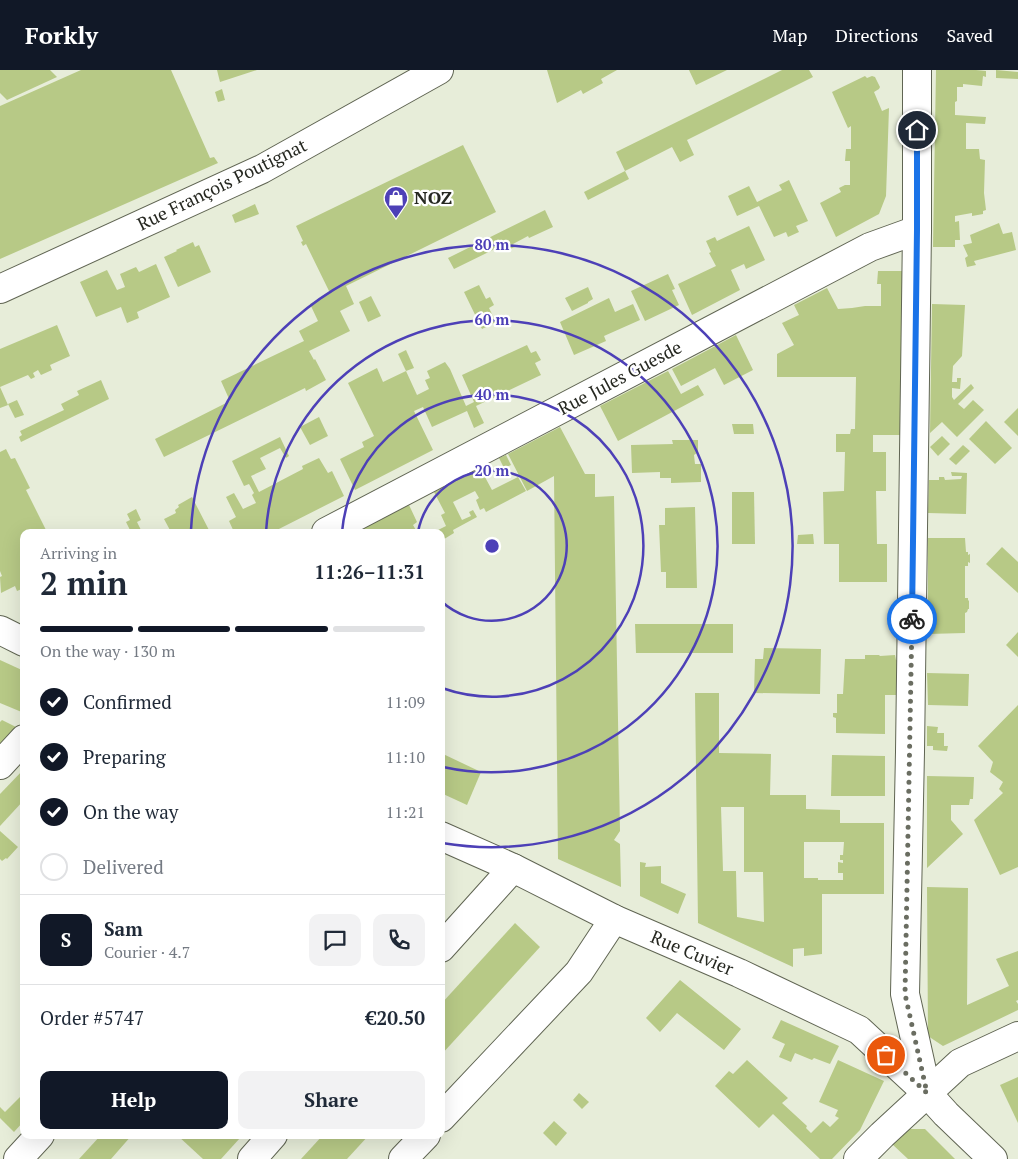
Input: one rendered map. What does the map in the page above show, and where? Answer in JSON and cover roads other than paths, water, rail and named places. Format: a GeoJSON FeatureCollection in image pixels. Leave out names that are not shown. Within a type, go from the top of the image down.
{"type":"FeatureCollection","features":[{"type":"Feature","properties":{"kind":"street","name":"Rue François Poutignat"},"geometry":{"type":"LineString","coordinates":[[0,289],[262,169],[439,70]]}},
{"type":"Feature","properties":{"kind":"street"},"geometry":{"type":"LineString","coordinates":[[917,70],[917,230],[905,994],[927,1093]]}},
{"type":"Feature","properties":{"kind":"street","name":"Rue Jules Guesde"},"geometry":{"type":"LineString","coordinates":[[332,529],[870,247],[917,230]]}},
{"type":"Feature","properties":{"kind":"street"},"geometry":{"type":"LineString","coordinates":[[0,630],[20,640]]}},
{"type":"Feature","properties":{"kind":"street"},"geometry":{"type":"LineString","coordinates":[[0,765],[20,743]]}},
{"type":"Feature","properties":{"kind":"street","name":"Rue Cuvier"},"geometry":{"type":"LineString","coordinates":[[445,838],[512,868],[614,919],[740,973],[859,1030],[927,1093],[993,1159]]}},
{"type":"Feature","properties":{"kind":"street"},"geometry":{"type":"LineString","coordinates":[[445,943],[512,868]]}},
{"type":"Feature","properties":{"kind":"street"},"geometry":{"type":"LineString","coordinates":[[445,1114],[579,972],[614,919]]}},
{"type":"Feature","properties":{"kind":"street"},"geometry":{"type":"LineString","coordinates":[[858,1159],[960,1063],[1018,1036]]}},
{"type":"Feature","properties":{"kind":"street"},"geometry":{"type":"LineString","coordinates":[[18,1159],[36,1139]]}},
{"type":"Feature","properties":{"kind":"street"},"geometry":{"type":"LineString","coordinates":[[252,1159],[270,1139]]}},
{"type":"Feature","properties":{"kind":"street"},"geometry":{"type":"LineString","coordinates":[[403,1159],[422,1139]]}},
{"type":"Feature","properties":{"kind":"place","name":"NOZ"},"geometry":{"type":"Point","coordinates":[396,219]}}]}
